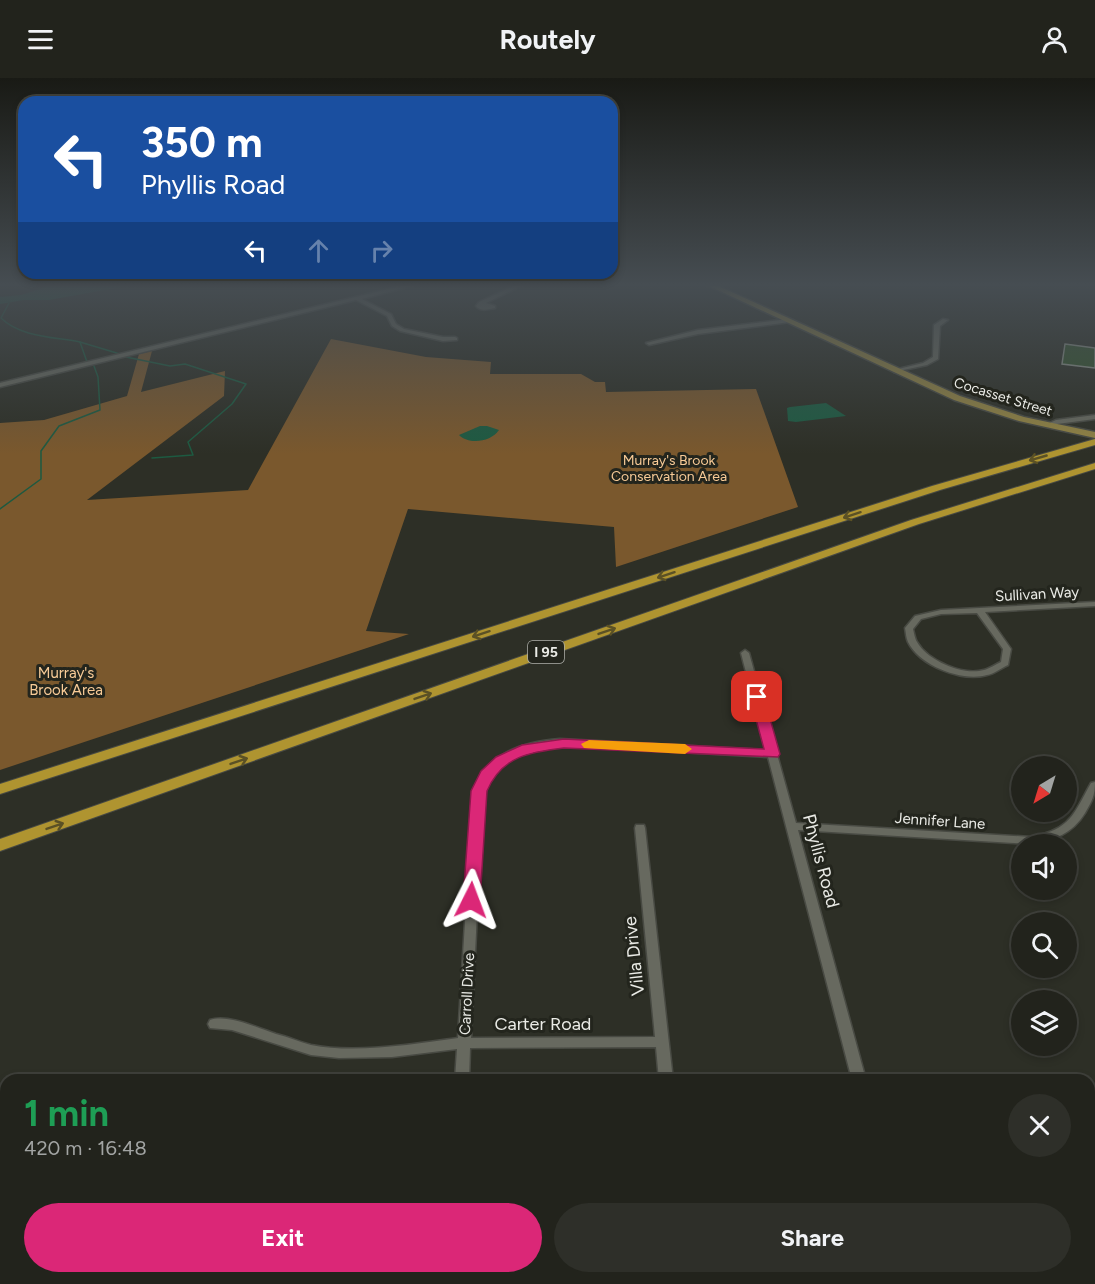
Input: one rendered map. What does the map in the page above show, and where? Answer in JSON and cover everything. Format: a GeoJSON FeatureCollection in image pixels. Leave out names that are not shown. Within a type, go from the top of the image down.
{"type":"FeatureCollection","features":[{"type":"Feature","properties":{"kind":"highway","name":"I 95"},"geometry":{"type":"LineString","coordinates":[[0,789],[936,488],[1095,442]]}},
{"type":"Feature","properties":{"kind":"highway","name":"I 95"},"geometry":{"type":"LineString","coordinates":[[0,845],[915,522],[1095,466]]}},
{"type":"Feature","properties":{"kind":"main road","name":"Cocasset Street"},"geometry":{"type":"LineString","coordinates":[[832,341],[971,403],[1048,425],[1095,435]]}},
{"type":"Feature","properties":{"kind":"street"},"geometry":{"type":"LineString","coordinates":[[0,385],[182,341]]}},
{"type":"Feature","properties":{"kind":"street"},"geometry":{"type":"LineString","coordinates":[[649,343],[657,341]]}},
{"type":"Feature","properties":{"kind":"street"},"geometry":{"type":"LineString","coordinates":[[896,371],[936,358],[937,341]]}},
{"type":"Feature","properties":{"kind":"street"},"geometry":{"type":"LineString","coordinates":[[1048,425],[1095,417]]}},
{"type":"Feature","properties":{"kind":"street","name":"Sullivan Way"},"geometry":{"type":"LineString","coordinates":[[979,610],[1006,650],[1005,663],[995,669],[982,673],[965,673],[939,666],[920,654],[909,635],[909,626],[920,616],[933,613],[979,610],[1095,604]]}},
{"type":"Feature","properties":{"kind":"street","name":"Phyllis Road"},"geometry":{"type":"LineString","coordinates":[[745,653],[857,1074]]}},
{"type":"Feature","properties":{"kind":"street","name":"Carroll Drive"},"geometry":{"type":"LineString","coordinates":[[462,1074],[477,806],[482,782],[493,767],[520,750],[544,744],[772,754]]}},
{"type":"Feature","properties":{"kind":"street","name":"Jennifer Lane"},"geometry":{"type":"LineString","coordinates":[[792,826],[1030,841],[1050,838],[1072,826],[1082,813],[1095,785]]}},
{"type":"Feature","properties":{"kind":"street","name":"Villa Drive"},"geometry":{"type":"LineString","coordinates":[[640,828],[665,1074]]}},
{"type":"Feature","properties":{"kind":"street","name":"Carter Road"},"geometry":{"type":"LineString","coordinates":[[214,1024],[232,1025],[311,1050],[339,1053],[392,1052],[464,1043],[662,1041]]}},
{"type":"Feature","properties":{"kind":"green space"},"geometry":{"type":"Polygon","coordinates":[[[330,341],[343,341],[426,357],[491,362],[490,374],[581,374],[595,382],[605,382],[606,392],[756,389],[798,507],[616,567],[614,527],[408,509],[366,631],[409,634],[0,770],[0,423],[44,420],[127,396],[139,354],[152,351],[141,392],[225,371],[224,396],[87,500],[248,490],[330,341]]]}},
{"type":"Feature","properties":{"kind":"shaded area"},"geometry":{"type":"Polygon","coordinates":[[[826,403],[846,416],[788,421],[787,408],[826,403]]]}},
{"type":"Feature","properties":{"kind":"shaded area"},"geometry":{"type":"Polygon","coordinates":[[[480,426],[499,430],[491,437],[480,441],[468,440],[459,435],[480,426]]]}},
{"type":"Feature","properties":{"kind":"building"},"geometry":{"type":"Polygon","coordinates":[[[1065,344],[1095,348],[1095,368],[1062,364],[1065,344]]]}},
{"type":"Feature","properties":{"kind":"waterway"},"geometry":{"type":"LineString","coordinates":[[76,341],[80,342]]}},
{"type":"Feature","properties":{"kind":"waterway"},"geometry":{"type":"LineString","coordinates":[[80,342],[120,354]]}},
{"type":"Feature","properties":{"kind":"waterway"},"geometry":{"type":"LineString","coordinates":[[80,342],[87,362]]}},
{"type":"Feature","properties":{"kind":"waterway"},"geometry":{"type":"LineString","coordinates":[[126,357],[170,366],[185,364],[246,384],[232,404],[188,442],[193,455],[152,458]]}},
{"type":"Feature","properties":{"kind":"waterway"},"geometry":{"type":"LineString","coordinates":[[0,509],[41,479],[41,451],[59,426],[100,410],[98,377],[94,366]]}},
{"type":"Feature","properties":{"kind":"slow traffic"},"geometry":{"type":"LineString","coordinates":[[589,744],[685,749]]}},
{"type":"Feature","properties":{"kind":"route"},"geometry":{"type":"LineString","coordinates":[[471,900],[479,791],[486,774],[501,761],[520,750],[544,744],[772,754],[757,697]]}},
{"type":"Feature","properties":{"kind":"park label","name":"Murray's Brook Conservation Area"},"geometry":{"type":"Point","coordinates":[669,468]}},
{"type":"Feature","properties":{"kind":"park label","name":"Murray's Brook Area"},"geometry":{"type":"Point","coordinates":[66,682]}}]}
